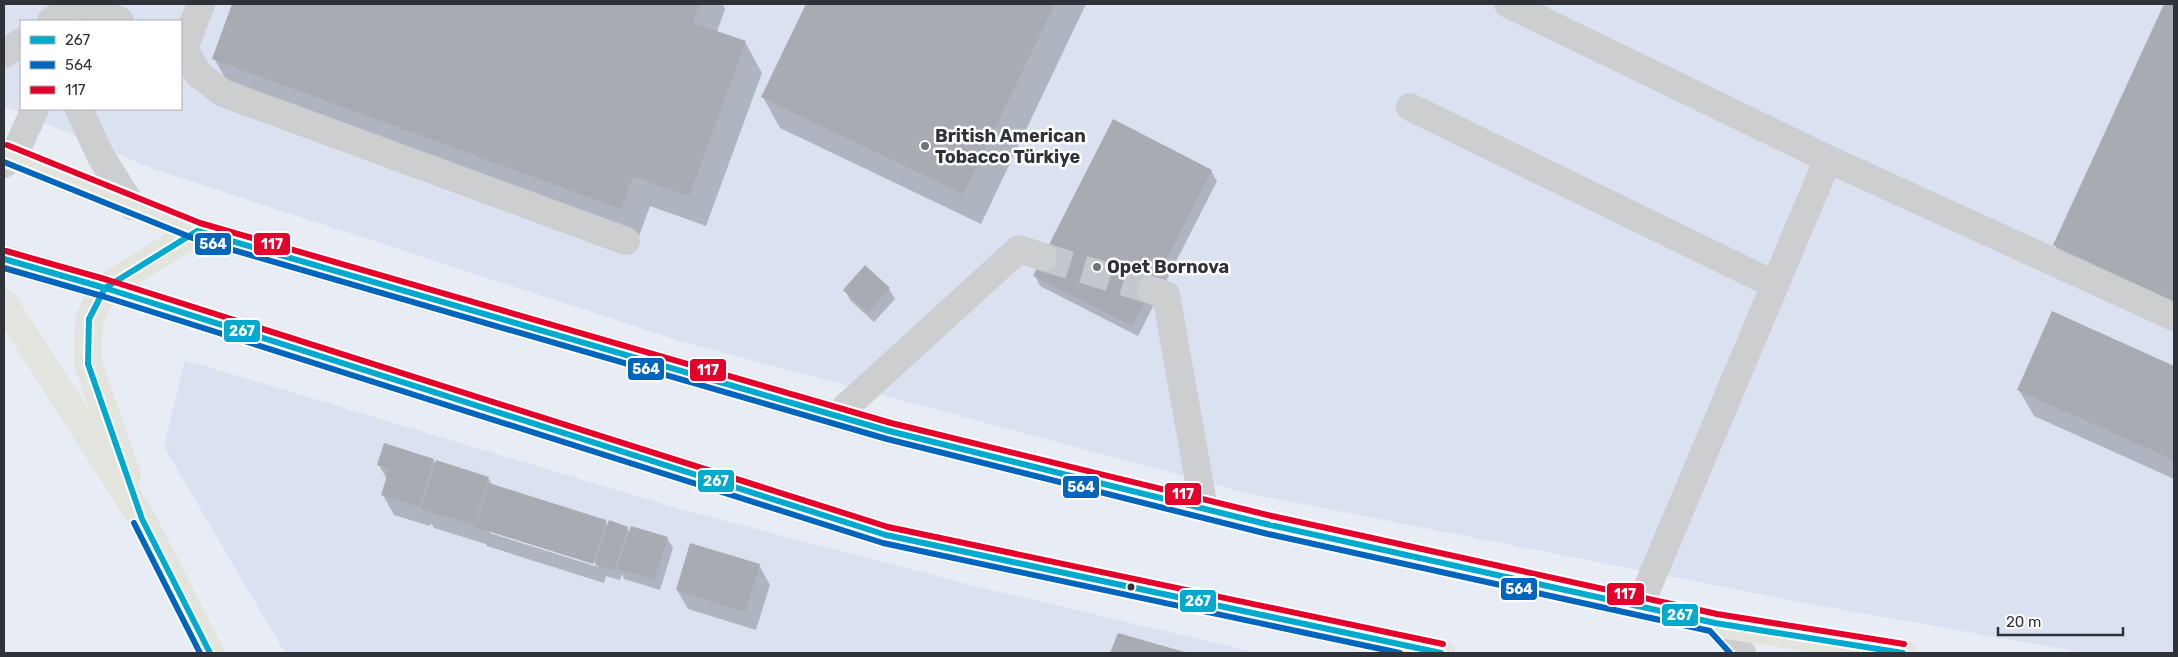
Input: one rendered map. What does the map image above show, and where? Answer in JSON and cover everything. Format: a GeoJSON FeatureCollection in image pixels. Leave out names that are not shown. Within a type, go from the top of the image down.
{"type":"FeatureCollection","features":[{"type":"Feature","properties":{"kind":"main road"},"geometry":{"type":"LineString","coordinates":[[7,158],[197,231],[889,431],[1270,525],[1715,623],[1903,653]]}},
{"type":"Feature","properties":{"kind":"main road"},"geometry":{"type":"LineString","coordinates":[[142,519],[88,364],[89,319],[105,288],[197,231]]}},
{"type":"Feature","properties":{"kind":"main road"},"geometry":{"type":"LineString","coordinates":[[4,259],[105,288],[886,535],[1441,653]]}},
{"type":"Feature","properties":{"kind":"main road"},"geometry":{"type":"LineString","coordinates":[[4,303],[142,519],[210,653]]}},
{"type":"Feature","properties":{"kind":"street"},"geometry":{"type":"LineString","coordinates":[[201,4],[182,48],[198,74],[223,94],[626,241]]}},
{"type":"Feature","properties":{"kind":"street"},"geometry":{"type":"LineString","coordinates":[[1508,4],[1828,159],[2174,317]]}},
{"type":"Feature","properties":{"kind":"street"},"geometry":{"type":"LineString","coordinates":[[53,20],[73,11],[115,20]]}},
{"type":"Feature","properties":{"kind":"street"},"geometry":{"type":"LineString","coordinates":[[4,54],[20,43]]}},
{"type":"Feature","properties":{"kind":"street"},"geometry":{"type":"LineString","coordinates":[[1410,107],[1775,285]]}},
{"type":"Feature","properties":{"kind":"street"},"geometry":{"type":"LineString","coordinates":[[7,158],[34,110]]}},
{"type":"Feature","properties":{"kind":"street"},"geometry":{"type":"LineString","coordinates":[[79,110],[100,155],[132,206]]}},
{"type":"Feature","properties":{"kind":"street"},"geometry":{"type":"LineString","coordinates":[[1640,606],[1828,159]]}},
{"type":"Feature","properties":{"kind":"street"},"geometry":{"type":"LineString","coordinates":[[836,416],[1019,250],[1043,257]]}},
{"type":"Feature","properties":{"kind":"street"},"geometry":{"type":"LineString","coordinates":[[1151,290],[1166,295],[1204,509]]}},
{"type":"Feature","properties":{"kind":"street"},"geometry":{"type":"LineString","coordinates":[[1715,623],[1742,653]]}},
{"type":"Feature","properties":{"kind":"shaded area"},"geometry":{"type":"Polygon","coordinates":[[[4,4],[2174,4],[2174,653],[2086,653],[1816,605],[1247,493],[680,341],[153,169],[4,106],[4,4]]]}},
{"type":"Feature","properties":{"kind":"shaded area"},"geometry":{"type":"Polygon","coordinates":[[[185,360],[683,510],[979,587],[1258,653],[285,653],[164,447],[185,360]]]}},
{"type":"Feature","properties":{"kind":"building"},"geometry":{"type":"Polygon","coordinates":[[[232,4],[699,4],[693,23],[746,41],[689,196],[633,176],[621,209],[212,59],[232,4]]]}},
{"type":"Feature","properties":{"kind":"building","name":"British American Tobacco Türkiye"},"geometry":{"type":"Polygon","coordinates":[[[806,4],[1055,4],[963,194],[761,97],[806,4]]]}},
{"type":"Feature","properties":{"kind":"building"},"geometry":{"type":"Polygon","coordinates":[[[2164,4],[2174,4],[2174,301],[2053,245],[2164,4]]]}},
{"type":"Feature","properties":{"kind":"building"},"geometry":{"type":"Polygon","coordinates":[[[1113,119],[1212,170],[1132,326],[1033,276],[1113,119]]]}},
{"type":"Feature","properties":{"kind":"building"},"geometry":{"type":"Polygon","coordinates":[[[865,265],[890,288],[868,313],[843,290],[865,265]]]}},
{"type":"Feature","properties":{"kind":"building"},"geometry":{"type":"Polygon","coordinates":[[[2052,311],[2174,366],[2174,460],[2017,390],[2052,311]]]}},
{"type":"Feature","properties":{"kind":"building"},"geometry":{"type":"Polygon","coordinates":[[[384,443],[434,459],[419,507],[381,495],[389,469],[377,465],[384,443]]]}},
{"type":"Feature","properties":{"kind":"building"},"geometry":{"type":"Polygon","coordinates":[[[436,460],[489,477],[474,525],[421,509],[436,460]]]}},
{"type":"Feature","properties":{"kind":"building"},"geometry":{"type":"Polygon","coordinates":[[[489,483],[606,520],[593,564],[475,527],[489,483]]]}},
{"type":"Feature","properties":{"kind":"building"},"geometry":{"type":"Polygon","coordinates":[[[609,520],[628,527],[614,570],[595,565],[609,520]]]}},
{"type":"Feature","properties":{"kind":"building"},"geometry":{"type":"Polygon","coordinates":[[[631,526],[668,537],[654,580],[617,569],[631,526]]]}},
{"type":"Feature","properties":{"kind":"building"},"geometry":{"type":"Polygon","coordinates":[[[690,543],[760,564],[745,612],[676,590],[690,543]]]}},
{"type":"Feature","properties":{"kind":"building"},"geometry":{"type":"Polygon","coordinates":[[[1118,633],[1188,653],[1110,653],[1118,633]]]}},
{"type":"Feature","properties":{"kind":"tunnel"},"geometry":{"type":"LineString","coordinates":[[1043,257],[1151,290]]}},
{"type":"Feature","properties":{"kind":"transit line","name":"117"},"geometry":{"type":"LineString","coordinates":[[7,145],[200,223],[891,423],[1272,516],[1717,614],[1904,644]]}},
{"type":"Feature","properties":{"kind":"transit line","name":"564"},"geometry":{"type":"LineString","coordinates":[[4,162],[195,239],[887,439],[1268,534],[1710,631],[1730,653]]}},
{"type":"Feature","properties":{"kind":"transit line","name":"267"},"geometry":{"type":"LineString","coordinates":[[210,653],[142,519],[88,364],[89,319],[105,288],[197,231],[889,431],[1270,525],[1715,623],[1903,653]]}},
{"type":"Feature","properties":{"kind":"transit line","name":"117"},"geometry":{"type":"LineString","coordinates":[[6,251],[108,280],[888,527],[1443,644]]}},
{"type":"Feature","properties":{"kind":"transit line","name":"267"},"geometry":{"type":"LineString","coordinates":[[4,259],[105,288],[886,535],[1441,653]]}},
{"type":"Feature","properties":{"kind":"transit line","name":"564"},"geometry":{"type":"LineString","coordinates":[[4,268],[102,296],[883,543],[1400,653]]}},
{"type":"Feature","properties":{"kind":"transit line","name":"564"},"geometry":{"type":"LineString","coordinates":[[134,523],[200,653]]}},
{"type":"Feature","properties":{"kind":"place","name":"British American Tobacco Türkiye"},"geometry":{"type":"Point","coordinates":[925,146]}},
{"type":"Feature","properties":{"kind":"place","name":"Opet Bornova"},"geometry":{"type":"Point","coordinates":[1097,267]}}]}
